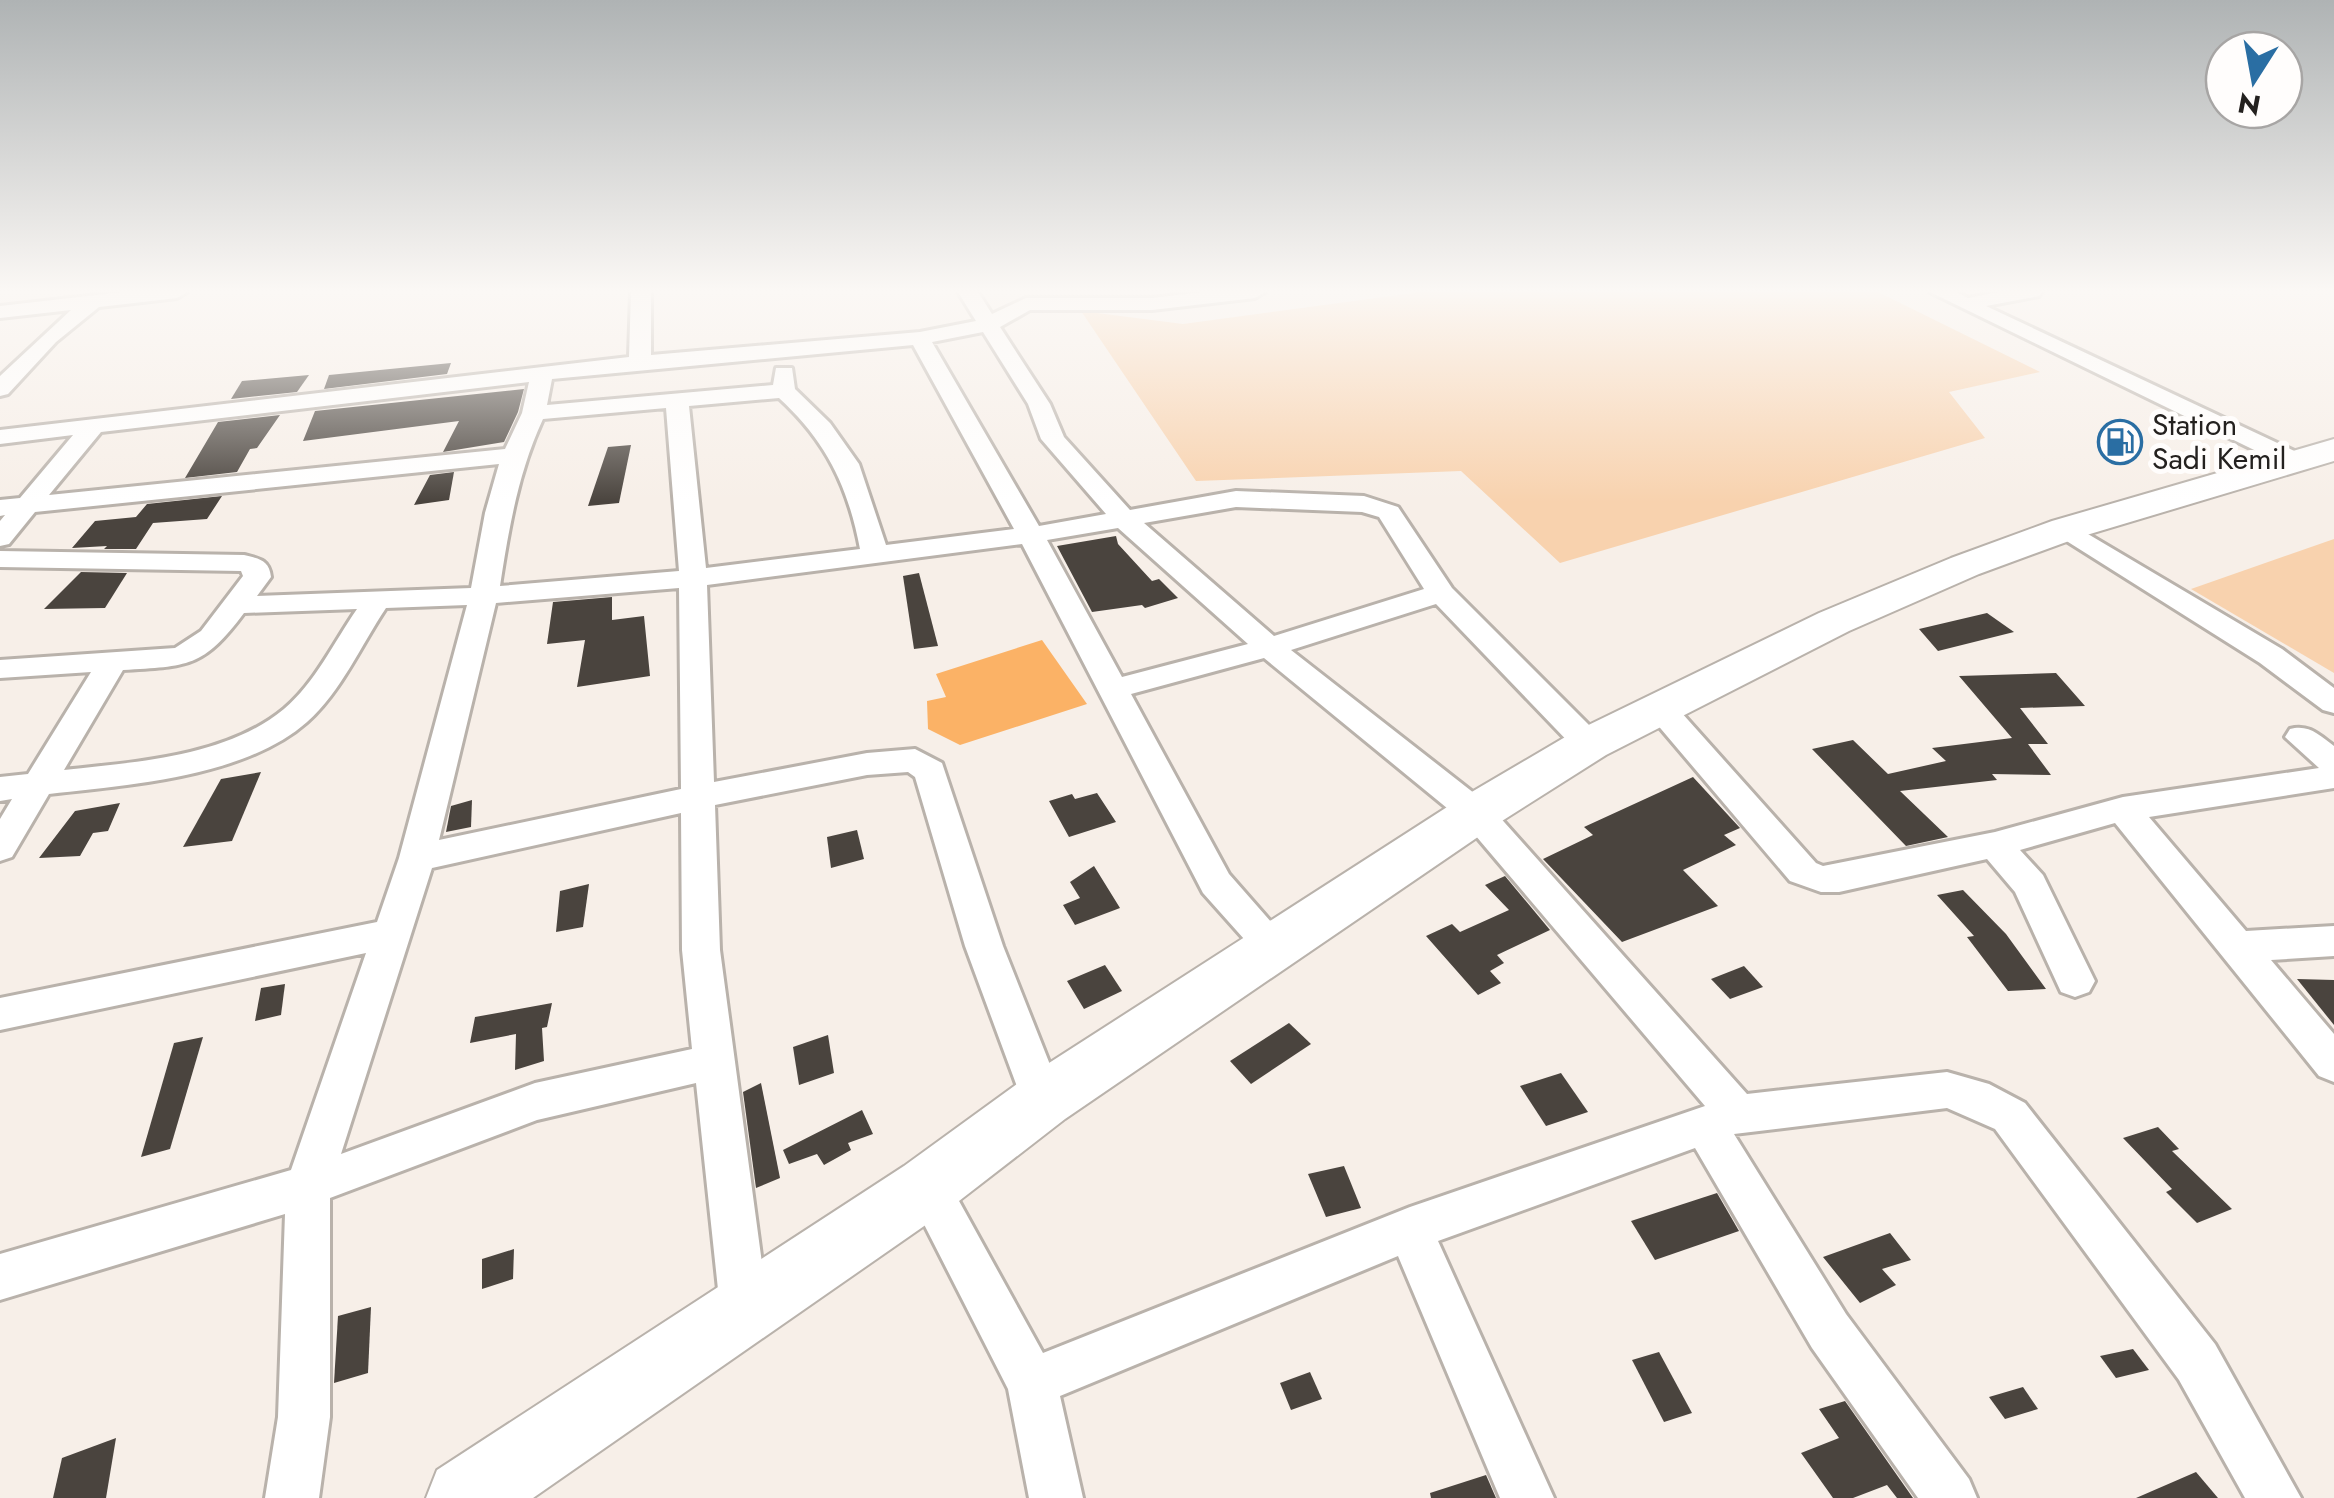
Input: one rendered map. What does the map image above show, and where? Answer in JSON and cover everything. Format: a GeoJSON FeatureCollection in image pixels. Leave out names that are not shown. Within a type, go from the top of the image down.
{"type":"FeatureCollection","features":[{"type":"Feature","properties":{"kind":"highway"},"geometry":{"type":"LineString","coordinates":[[465,1498],[927,1187],[1043,1100],[1476,813],[1589,744],[1834,622],[2066,528],[2315,456]]}},
{"type":"Feature","properties":{"kind":"street"},"geometry":{"type":"LineString","coordinates":[[0,389],[26,362]]}},
{"type":"Feature","properties":{"kind":"street"},"geometry":{"type":"LineString","coordinates":[[0,437],[640,362]]}},
{"type":"Feature","properties":{"kind":"street"},"geometry":{"type":"LineString","coordinates":[[784,362],[784,391],[836,445],[863,494],[874,555]]}},
{"type":"Feature","properties":{"kind":"street"},"geometry":{"type":"LineString","coordinates":[[932,362],[1031,535],[1216,884],[1274,947]]}},
{"type":"Feature","properties":{"kind":"street"},"geometry":{"type":"LineString","coordinates":[[1012,362],[1039,404],[1053,438],[1126,520],[1270,647],[1476,813],[1722,1120],[1829,1331],[1950,1498]]}},
{"type":"Feature","properties":{"kind":"street"},"geometry":{"type":"LineString","coordinates":[[2099,362],[2315,456]]}},
{"type":"Feature","properties":{"kind":"street"},"geometry":{"type":"LineString","coordinates":[[292,1498],[304,1418],[308,1186],[418,858],[484,596],[498,513],[514,456],[534,413],[542,374]]}},
{"type":"Feature","properties":{"kind":"street"},"geometry":{"type":"LineString","coordinates":[[534,413],[784,391]]}},
{"type":"Feature","properties":{"kind":"street"},"geometry":{"type":"LineString","coordinates":[[677,403],[694,578],[701,950],[744,1308]]}},
{"type":"Feature","properties":{"kind":"street"},"geometry":{"type":"LineString","coordinates":[[0,538],[94,426]]}},
{"type":"Feature","properties":{"kind":"street"},"geometry":{"type":"LineString","coordinates":[[0,508],[514,456]]}},
{"type":"Feature","properties":{"kind":"street"},"geometry":{"type":"LineString","coordinates":[[236,605],[375,603],[694,578],[1031,535],[1236,499],[1318,500],[1376,506],[1396,522],[1440,592],[1589,744]]}},
{"type":"Feature","properties":{"kind":"street"},"geometry":{"type":"LineString","coordinates":[[2066,528],[2334,691]]}},
{"type":"Feature","properties":{"kind":"street"},"geometry":{"type":"LineString","coordinates":[[0,559],[244,563],[256,567],[257,577],[211,636],[182,657],[111,665],[0,669]]}},
{"type":"Feature","properties":{"kind":"street"},"geometry":{"type":"LineString","coordinates":[[1114,689],[1270,647],[1440,592]]}},
{"type":"Feature","properties":{"kind":"street"},"geometry":{"type":"LineString","coordinates":[[0,788],[184,763],[244,746],[277,730],[299,713],[375,603]]}},
{"type":"Feature","properties":{"kind":"street"},"geometry":{"type":"LineString","coordinates":[[2271,656],[2334,702]]}},
{"type":"Feature","properties":{"kind":"street"},"geometry":{"type":"LineString","coordinates":[[0,848],[111,665]]}},
{"type":"Feature","properties":{"kind":"street"},"geometry":{"type":"LineString","coordinates":[[1661,709],[1802,872],[1839,879],[1995,844],[2123,809],[2334,777]]}},
{"type":"Feature","properties":{"kind":"street"},"geometry":{"type":"LineString","coordinates":[[2301,737],[2334,763]]}},
{"type":"Feature","properties":{"kind":"street"},"geometry":{"type":"LineString","coordinates":[[418,858],[698,797],[891,761],[915,760],[930,771],[984,946],[1043,1100]]}},
{"type":"Feature","properties":{"kind":"street"},"geometry":{"type":"LineString","coordinates":[[2123,809],[2334,1064]]}},
{"type":"Feature","properties":{"kind":"street"},"geometry":{"type":"LineString","coordinates":[[1995,844],[2030,885],[2075,981]]}},
{"type":"Feature","properties":{"kind":"street"},"geometry":{"type":"LineString","coordinates":[[0,1014],[392,933]]}},
{"type":"Feature","properties":{"kind":"street"},"geometry":{"type":"LineString","coordinates":[[2236,947],[2334,941]]}},
{"type":"Feature","properties":{"kind":"street"},"geometry":{"type":"LineString","coordinates":[[0,1277],[308,1186],[535,1102],[717,1061]]}},
{"type":"Feature","properties":{"kind":"street"},"geometry":{"type":"LineString","coordinates":[[1032,1384],[1410,1229],[1722,1120],[1946,1090],[1974,1097],[2010,1116],[2197,1362],[2274,1498]]}},
{"type":"Feature","properties":{"kind":"street"},"geometry":{"type":"LineString","coordinates":[[927,1187],[1032,1384],[1056,1498]]}},
{"type":"Feature","properties":{"kind":"street"},"geometry":{"type":"LineString","coordinates":[[1410,1229],[1527,1498]]}},
{"type":"Feature","properties":{"kind":"shaded area"},"geometry":{"type":"Polygon","coordinates":[[[1115,362],[2020,362],[2040,372],[1949,392],[1985,438],[1560,563],[1461,471],[1196,481],[1115,362]]]}},
{"type":"Feature","properties":{"kind":"shaded area"},"geometry":{"type":"Polygon","coordinates":[[[2334,539],[2334,673],[2191,589],[2334,539]]]}},
{"type":"Feature","properties":{"kind":"shaded area"},"geometry":{"type":"Polygon","coordinates":[[[1042,640],[1087,704],[960,745],[928,729],[927,701],[946,697],[936,674],[1042,640]]]}},
{"type":"Feature","properties":{"kind":"building"},"geometry":{"type":"Polygon","coordinates":[[[451,363],[447,374],[324,389],[329,375],[451,363]]]}},
{"type":"Feature","properties":{"kind":"building"},"geometry":{"type":"Polygon","coordinates":[[[309,375],[297,392],[231,399],[242,381],[309,375]]]}},
{"type":"Feature","properties":{"kind":"building"},"geometry":{"type":"Polygon","coordinates":[[[524,389],[504,442],[443,452],[459,421],[303,441],[315,411],[524,389]]]}},
{"type":"Feature","properties":{"kind":"building"},"geometry":{"type":"Polygon","coordinates":[[[280,415],[257,448],[250,449],[237,472],[185,478],[218,422],[280,415]]]}},
{"type":"Feature","properties":{"kind":"building"},"geometry":{"type":"Polygon","coordinates":[[[631,445],[619,503],[588,506],[608,447],[631,445]]]}},
{"type":"Feature","properties":{"kind":"building"},"geometry":{"type":"Polygon","coordinates":[[[454,472],[449,500],[414,505],[430,475],[454,472]]]}},
{"type":"Feature","properties":{"kind":"building"},"geometry":{"type":"Polygon","coordinates":[[[222,496],[207,519],[153,523],[136,549],[72,548],[95,521],[136,517],[147,504],[222,496]]]}},
{"type":"Feature","properties":{"kind":"building"},"geometry":{"type":"Polygon","coordinates":[[[1116,536],[1118,544],[1152,581],[1159,579],[1178,598],[1145,608],[1142,605],[1092,612],[1057,546],[1116,536]]]}},
{"type":"Feature","properties":{"kind":"building"},"geometry":{"type":"Polygon","coordinates":[[[81,572],[127,573],[105,608],[44,609],[81,572]]]}},
{"type":"Feature","properties":{"kind":"building"},"geometry":{"type":"Polygon","coordinates":[[[919,573],[938,646],[914,649],[903,576],[919,573]]]}},
{"type":"Feature","properties":{"kind":"building"},"geometry":{"type":"Polygon","coordinates":[[[612,597],[612,620],[644,616],[650,676],[577,687],[585,640],[547,644],[553,602],[612,597]]]}},
{"type":"Feature","properties":{"kind":"building"},"geometry":{"type":"Polygon","coordinates":[[[1987,613],[2014,632],[1938,651],[1919,629],[1987,613]]]}},
{"type":"Feature","properties":{"kind":"building"},"geometry":{"type":"Polygon","coordinates":[[[2056,673],[2085,706],[2020,708],[2048,744],[2028,744],[2051,775],[1992,774],[1997,780],[1900,791],[1948,837],[1906,846],[1812,749],[1853,740],[1888,774],[1946,761],[1932,748],[2012,738],[1959,676],[2056,673]]]}},
{"type":"Feature","properties":{"kind":"building"},"geometry":{"type":"Polygon","coordinates":[[[261,772],[232,841],[183,847],[221,779],[261,772]]]}},
{"type":"Feature","properties":{"kind":"building"},"geometry":{"type":"Polygon","coordinates":[[[1693,777],[1740,828],[1724,835],[1736,845],[1683,870],[1718,906],[1622,942],[1543,859],[1593,835],[1584,827],[1693,777]]]}},
{"type":"Feature","properties":{"kind":"building"},"geometry":{"type":"Polygon","coordinates":[[[1097,793],[1116,822],[1069,837],[1049,801],[1072,794],[1075,799],[1097,793]]]}},
{"type":"Feature","properties":{"kind":"building"},"geometry":{"type":"Polygon","coordinates":[[[472,800],[471,827],[446,832],[451,806],[472,800]]]}},
{"type":"Feature","properties":{"kind":"building"},"geometry":{"type":"Polygon","coordinates":[[[120,803],[108,831],[93,833],[80,856],[39,858],[75,811],[120,803]]]}},
{"type":"Feature","properties":{"kind":"building"},"geometry":{"type":"Polygon","coordinates":[[[857,830],[864,859],[831,868],[827,837],[857,830]]]}},
{"type":"Feature","properties":{"kind":"building"},"geometry":{"type":"Polygon","coordinates":[[[1094,866],[1120,908],[1075,925],[1063,905],[1080,898],[1070,882],[1094,866]]]}},
{"type":"Feature","properties":{"kind":"building"},"geometry":{"type":"Polygon","coordinates":[[[1505,876],[1550,930],[1497,955],[1504,963],[1490,971],[1501,983],[1478,995],[1426,936],[1452,924],[1460,932],[1509,910],[1485,885],[1505,876]]]}},
{"type":"Feature","properties":{"kind":"building"},"geometry":{"type":"Polygon","coordinates":[[[589,884],[583,927],[556,932],[560,891],[589,884]]]}},
{"type":"Feature","properties":{"kind":"building"},"geometry":{"type":"Polygon","coordinates":[[[1963,890],[2006,934],[2046,989],[2008,991],[1967,937],[1974,936],[1937,895],[1963,890]]]}},
{"type":"Feature","properties":{"kind":"building"},"geometry":{"type":"Polygon","coordinates":[[[1105,965],[1122,991],[1084,1009],[1067,981],[1105,965]]]}},
{"type":"Feature","properties":{"kind":"building"},"geometry":{"type":"Polygon","coordinates":[[[1744,966],[1763,987],[1730,999],[1711,979],[1744,966]]]}},
{"type":"Feature","properties":{"kind":"building"},"geometry":{"type":"Polygon","coordinates":[[[2297,979],[2334,980],[2334,1025],[2297,979]]]}},
{"type":"Feature","properties":{"kind":"building"},"geometry":{"type":"Polygon","coordinates":[[[285,984],[281,1015],[255,1021],[261,988],[285,984]]]}},
{"type":"Feature","properties":{"kind":"building"},"geometry":{"type":"Polygon","coordinates":[[[552,1003],[547,1027],[542,1028],[544,1061],[515,1070],[516,1034],[470,1043],[475,1017],[552,1003]]]}},
{"type":"Feature","properties":{"kind":"building"},"geometry":{"type":"Polygon","coordinates":[[[1289,1023],[1311,1044],[1251,1084],[1230,1061],[1289,1023]]]}},
{"type":"Feature","properties":{"kind":"building"},"geometry":{"type":"Polygon","coordinates":[[[828,1035],[834,1073],[799,1085],[793,1047],[828,1035]]]}},
{"type":"Feature","properties":{"kind":"building"},"geometry":{"type":"Polygon","coordinates":[[[203,1037],[170,1149],[141,1157],[174,1043],[203,1037]]]}},
{"type":"Feature","properties":{"kind":"building"},"geometry":{"type":"Polygon","coordinates":[[[1561,1073],[1588,1112],[1546,1126],[1520,1086],[1561,1073]]]}},
{"type":"Feature","properties":{"kind":"building"},"geometry":{"type":"Polygon","coordinates":[[[761,1083],[780,1178],[756,1188],[743,1092],[761,1083]]]}},
{"type":"Feature","properties":{"kind":"building"},"geometry":{"type":"Polygon","coordinates":[[[862,1110],[873,1134],[848,1143],[851,1150],[824,1165],[817,1154],[789,1164],[783,1150],[862,1110]]]}},
{"type":"Feature","properties":{"kind":"building"},"geometry":{"type":"Polygon","coordinates":[[[2158,1127],[2179,1149],[2172,1151],[2232,1209],[2197,1223],[2166,1192],[2172,1189],[2123,1138],[2158,1127]]]}},
{"type":"Feature","properties":{"kind":"building"},"geometry":{"type":"Polygon","coordinates":[[[1344,1166],[1361,1208],[1326,1217],[1308,1174],[1344,1166]]]}},
{"type":"Feature","properties":{"kind":"building"},"geometry":{"type":"Polygon","coordinates":[[[1717,1193],[1739,1231],[1655,1260],[1631,1221],[1717,1193]]]}},
{"type":"Feature","properties":{"kind":"building"},"geometry":{"type":"Polygon","coordinates":[[[1890,1233],[1911,1260],[1882,1269],[1896,1285],[1860,1303],[1823,1257],[1890,1233]]]}},
{"type":"Feature","properties":{"kind":"building"},"geometry":{"type":"Polygon","coordinates":[[[514,1249],[513,1279],[482,1289],[482,1259],[514,1249]]]}},
{"type":"Feature","properties":{"kind":"building"},"geometry":{"type":"Polygon","coordinates":[[[371,1307],[368,1373],[334,1383],[338,1316],[371,1307]]]}},
{"type":"Feature","properties":{"kind":"building"},"geometry":{"type":"Polygon","coordinates":[[[2133,1349],[2149,1370],[2116,1378],[2100,1356],[2133,1349]]]}},
{"type":"Feature","properties":{"kind":"building"},"geometry":{"type":"Polygon","coordinates":[[[1659,1352],[1692,1413],[1664,1422],[1632,1360],[1659,1352]]]}},
{"type":"Feature","properties":{"kind":"building"},"geometry":{"type":"Polygon","coordinates":[[[1310,1372],[1322,1399],[1291,1410],[1280,1383],[1310,1372]]]}},
{"type":"Feature","properties":{"kind":"building"},"geometry":{"type":"Polygon","coordinates":[[[2023,1387],[2038,1409],[2005,1419],[1989,1397],[2023,1387]]]}},
{"type":"Feature","properties":{"kind":"building"},"geometry":{"type":"Polygon","coordinates":[[[1845,1401],[1913,1498],[1897,1498],[1887,1485],[1853,1498],[1833,1498],[1801,1453],[1839,1438],[1819,1409],[1845,1401]]]}},
{"type":"Feature","properties":{"kind":"building"},"geometry":{"type":"Polygon","coordinates":[[[116,1438],[106,1498],[53,1498],[62,1458],[116,1438]]]}},
{"type":"Feature","properties":{"kind":"building"},"geometry":{"type":"Polygon","coordinates":[[[2196,1472],[2218,1498],[2136,1498],[2196,1472]]]}},
{"type":"Feature","properties":{"kind":"building"},"geometry":{"type":"Polygon","coordinates":[[[1486,1475],[1496,1498],[1431,1498],[1430,1493],[1486,1475]]]}},
{"type":"Feature","properties":{"kind":"place","name":"Station Sadi Kemil"},"geometry":{"type":"Point","coordinates":[2120,442]}}]}
